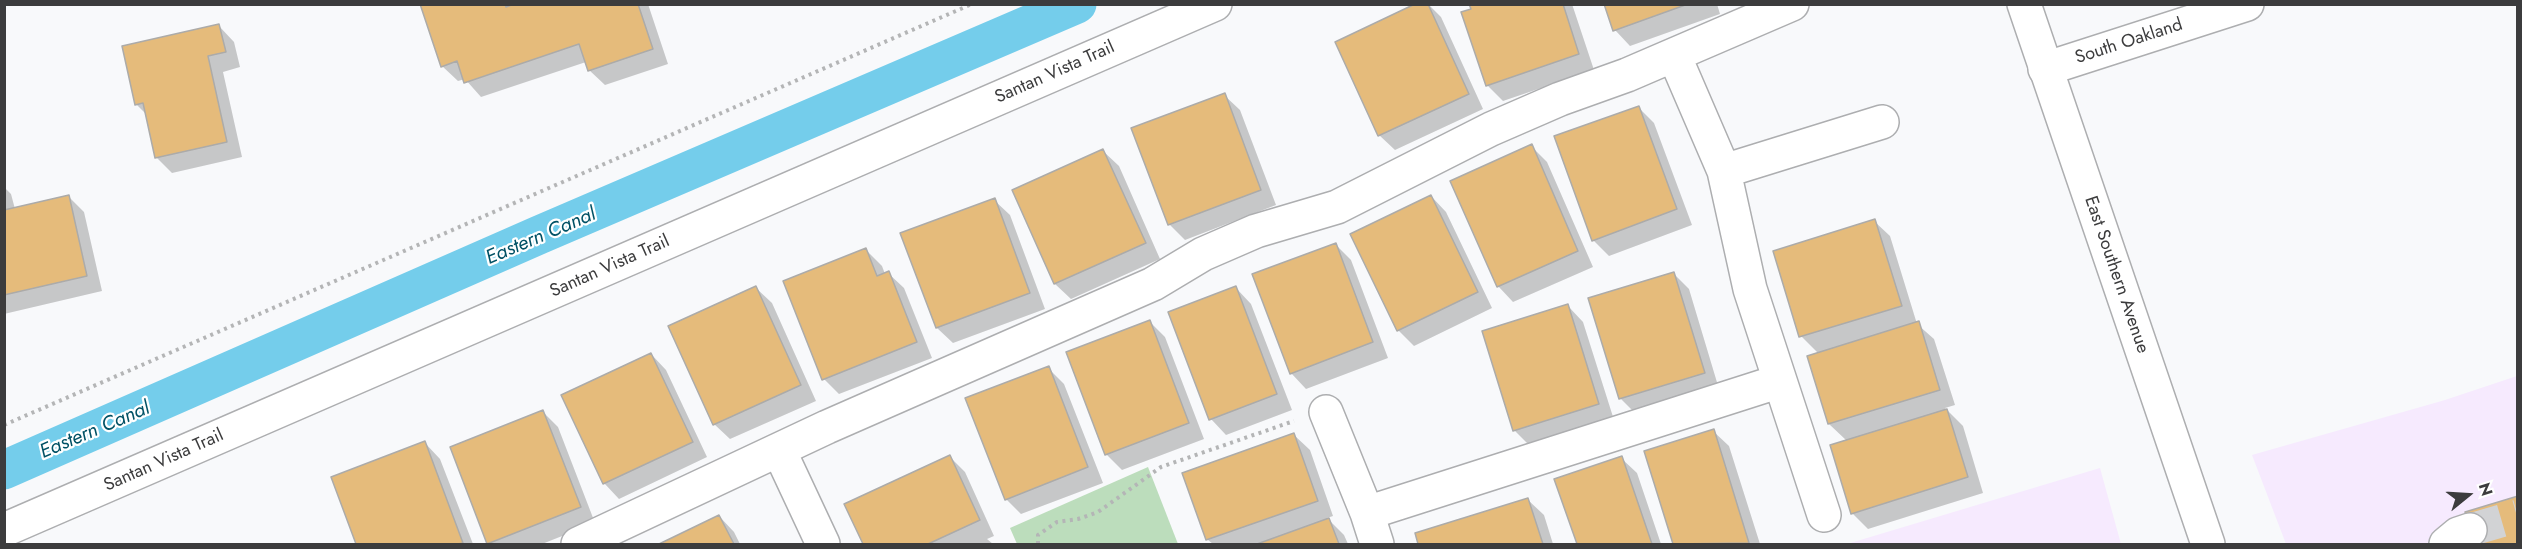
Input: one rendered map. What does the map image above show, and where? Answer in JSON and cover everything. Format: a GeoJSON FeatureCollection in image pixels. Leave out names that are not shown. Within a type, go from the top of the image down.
{"type":"FeatureCollection","features":[{"type":"Feature","properties":{"kind":"main road","name":"Santan Vista Trail"},"geometry":{"type":"LineString","coordinates":[[4,530],[1215,4]]}},
{"type":"Feature","properties":{"kind":"main road"},"geometry":{"type":"LineString","coordinates":[[578,544],[779,450],[1153,284],[1203,254],[1245,236],[1337,207],[1491,129],[1560,99],[1627,75],[1792,4]]}},
{"type":"Feature","properties":{"kind":"main road","name":"East Southern Avenue"},"geometry":{"type":"LineString","coordinates":[[2024,4],[2208,544]]}},
{"type":"Feature","properties":{"kind":"main road","name":"South Oakland"},"geometry":{"type":"LineString","coordinates":[[2045,69],[2247,4]]}},
{"type":"Feature","properties":{"kind":"main road"},"geometry":{"type":"LineString","coordinates":[[1674,55],[1724,171],[1750,289],[1824,515]]}},
{"type":"Feature","properties":{"kind":"main road"},"geometry":{"type":"LineString","coordinates":[[1724,171],[1882,122]]}},
{"type":"Feature","properties":{"kind":"main road"},"geometry":{"type":"LineString","coordinates":[[1367,513],[1780,381]]}},
{"type":"Feature","properties":{"kind":"main road"},"geometry":{"type":"LineString","coordinates":[[1326,412],[1367,513],[1377,544]]}},
{"type":"Feature","properties":{"kind":"main road"},"geometry":{"type":"LineString","coordinates":[[779,450],[823,544]]}},
{"type":"Feature","properties":{"kind":"path"},"geometry":{"type":"LineString","coordinates":[[4,425],[972,4]]}},
{"type":"Feature","properties":{"kind":"path"},"geometry":{"type":"LineString","coordinates":[[1038,544],[1038,535],[1045,528],[1057,522],[1078,519],[1098,512],[1161,467],[1286,423],[1326,412]]}},
{"type":"Feature","properties":{"kind":"shaded area"},"geometry":{"type":"Polygon","coordinates":[[[2517,376],[2517,544],[2286,544],[2252,455],[2445,400],[2517,376]]]}},
{"type":"Feature","properties":{"kind":"shaded area"},"geometry":{"type":"Polygon","coordinates":[[[2100,468],[2121,544],[1847,544],[2100,468]]]}},
{"type":"Feature","properties":{"kind":"green space"},"geometry":{"type":"Polygon","coordinates":[[[1148,467],[1178,544],[1017,544],[1010,528],[1148,467]]]}},
{"type":"Feature","properties":{"kind":"building"},"geometry":{"type":"Polygon","coordinates":[[[420,4],[505,4],[506,7],[514,4],[638,4],[653,49],[588,71],[579,44],[464,83],[457,61],[441,67],[420,4]]]}},
{"type":"Feature","properties":{"kind":"building"},"geometry":{"type":"Polygon","coordinates":[[[1415,4],[1428,4],[1469,94],[1378,136],[1335,42],[1415,4]]]}},
{"type":"Feature","properties":{"kind":"building"},"geometry":{"type":"Polygon","coordinates":[[[1469,4],[1563,4],[1579,54],[1486,86],[1461,12],[1471,9],[1469,4]]]}},
{"type":"Feature","properties":{"kind":"building"},"geometry":{"type":"Polygon","coordinates":[[[1604,4],[1688,4],[1613,31],[1604,4]]]}},
{"type":"Feature","properties":{"kind":"building"},"geometry":{"type":"Polygon","coordinates":[[[219,24],[226,52],[208,56],[227,142],[155,158],[143,103],[135,105],[122,46],[219,24]]]}},
{"type":"Feature","properties":{"kind":"building"},"geometry":{"type":"Polygon","coordinates":[[[1225,93],[1261,190],[1168,225],[1131,128],[1225,93]]]}},
{"type":"Feature","properties":{"kind":"building"},"geometry":{"type":"Polygon","coordinates":[[[1639,106],[1677,209],[1592,241],[1554,136],[1639,106]]]}},
{"type":"Feature","properties":{"kind":"building"},"geometry":{"type":"Polygon","coordinates":[[[1532,144],[1578,251],[1497,287],[1450,181],[1532,144]]]}},
{"type":"Feature","properties":{"kind":"building"},"geometry":{"type":"Polygon","coordinates":[[[1103,149],[1146,243],[1054,284],[1012,190],[1103,149]]]}},
{"type":"Feature","properties":{"kind":"building"},"geometry":{"type":"Polygon","coordinates":[[[69,195],[87,276],[4,295],[4,210],[69,195]]]}},
{"type":"Feature","properties":{"kind":"building"},"geometry":{"type":"Polygon","coordinates":[[[1431,195],[1478,292],[1397,331],[1350,234],[1431,195]]]}},
{"type":"Feature","properties":{"kind":"building"},"geometry":{"type":"Polygon","coordinates":[[[995,198],[1030,293],[936,328],[900,233],[995,198]]]}},
{"type":"Feature","properties":{"kind":"building"},"geometry":{"type":"Polygon","coordinates":[[[1875,219],[1902,306],[1799,337],[1773,251],[1875,219]]]}},
{"type":"Feature","properties":{"kind":"building"},"geometry":{"type":"Polygon","coordinates":[[[1336,243],[1373,342],[1290,374],[1252,274],[1336,243]]]}},
{"type":"Feature","properties":{"kind":"building"},"geometry":{"type":"Polygon","coordinates":[[[866,248],[877,276],[889,271],[917,342],[822,380],[783,281],[866,248]]]}},
{"type":"Feature","properties":{"kind":"building"},"geometry":{"type":"Polygon","coordinates":[[[1674,272],[1705,373],[1619,399],[1588,298],[1674,272]]]}},
{"type":"Feature","properties":{"kind":"building"},"geometry":{"type":"Polygon","coordinates":[[[756,286],[801,385],[713,425],[668,326],[756,286]]]}},
{"type":"Feature","properties":{"kind":"building"},"geometry":{"type":"Polygon","coordinates":[[[1236,286],[1277,394],[1209,420],[1168,312],[1236,286]]]}},
{"type":"Feature","properties":{"kind":"building"},"geometry":{"type":"Polygon","coordinates":[[[1568,304],[1599,404],[1513,431],[1482,331],[1568,304]]]}},
{"type":"Feature","properties":{"kind":"building"},"geometry":{"type":"Polygon","coordinates":[[[1150,320],[1189,423],[1105,455],[1066,352],[1150,320]]]}},
{"type":"Feature","properties":{"kind":"building"},"geometry":{"type":"Polygon","coordinates":[[[1919,321],[1940,390],[1828,424],[1807,356],[1919,321]]]}},
{"type":"Feature","properties":{"kind":"building"},"geometry":{"type":"Polygon","coordinates":[[[651,353],[693,442],[603,484],[561,395],[651,353]]]}},
{"type":"Feature","properties":{"kind":"building"},"geometry":{"type":"Polygon","coordinates":[[[1049,366],[1088,467],[1005,500],[965,398],[1049,366]]]}},
{"type":"Feature","properties":{"kind":"building"},"geometry":{"type":"Polygon","coordinates":[[[1947,409],[1968,477],[1851,514],[1830,445],[1947,409]]]}},
{"type":"Feature","properties":{"kind":"building"},"geometry":{"type":"Polygon","coordinates":[[[543,410],[581,507],[487,544],[450,447],[543,410]]]}},
{"type":"Feature","properties":{"kind":"building"},"geometry":{"type":"Polygon","coordinates":[[[1714,429],[1749,543],[1673,544],[1644,451],[1714,429]]]}},
{"type":"Feature","properties":{"kind":"building"},"geometry":{"type":"Polygon","coordinates":[[[1294,433],[1318,501],[1206,540],[1182,473],[1294,433]]]}},
{"type":"Feature","properties":{"kind":"building"},"geometry":{"type":"Polygon","coordinates":[[[425,441],[463,543],[356,544],[331,477],[425,441]]]}},
{"type":"Feature","properties":{"kind":"building"},"geometry":{"type":"Polygon","coordinates":[[[950,455],[980,520],[928,544],[863,544],[844,504],[950,455]]]}},
{"type":"Feature","properties":{"kind":"building"},"geometry":{"type":"Polygon","coordinates":[[[1622,456],[1652,544],[1577,544],[1554,479],[1622,456]]]}},
{"type":"Feature","properties":{"kind":"building"},"geometry":{"type":"Polygon","coordinates":[[[2518,496],[2518,544],[2475,544],[2465,512],[2518,496]]]}},
{"type":"Feature","properties":{"kind":"building"},"geometry":{"type":"Polygon","coordinates":[[[1528,498],[1543,544],[1418,544],[1415,533],[1528,498]]]}},
{"type":"Feature","properties":{"kind":"building"},"geometry":{"type":"Polygon","coordinates":[[[719,515],[734,544],[659,544],[719,515]]]}},
{"type":"Feature","properties":{"kind":"building"},"geometry":{"type":"Polygon","coordinates":[[[1329,518],[1339,544],[1257,544],[1329,518]]]}},
{"type":"Feature","properties":{"kind":"waterway","name":"Eastern Canal"},"geometry":{"type":"LineString","coordinates":[[4,470],[539,235],[1077,4]]}},
{"type":"Feature","properties":{"kind":"tunnel"},"geometry":{"type":"LineString","coordinates":[[2470,530],[2518,516]]}}]}
